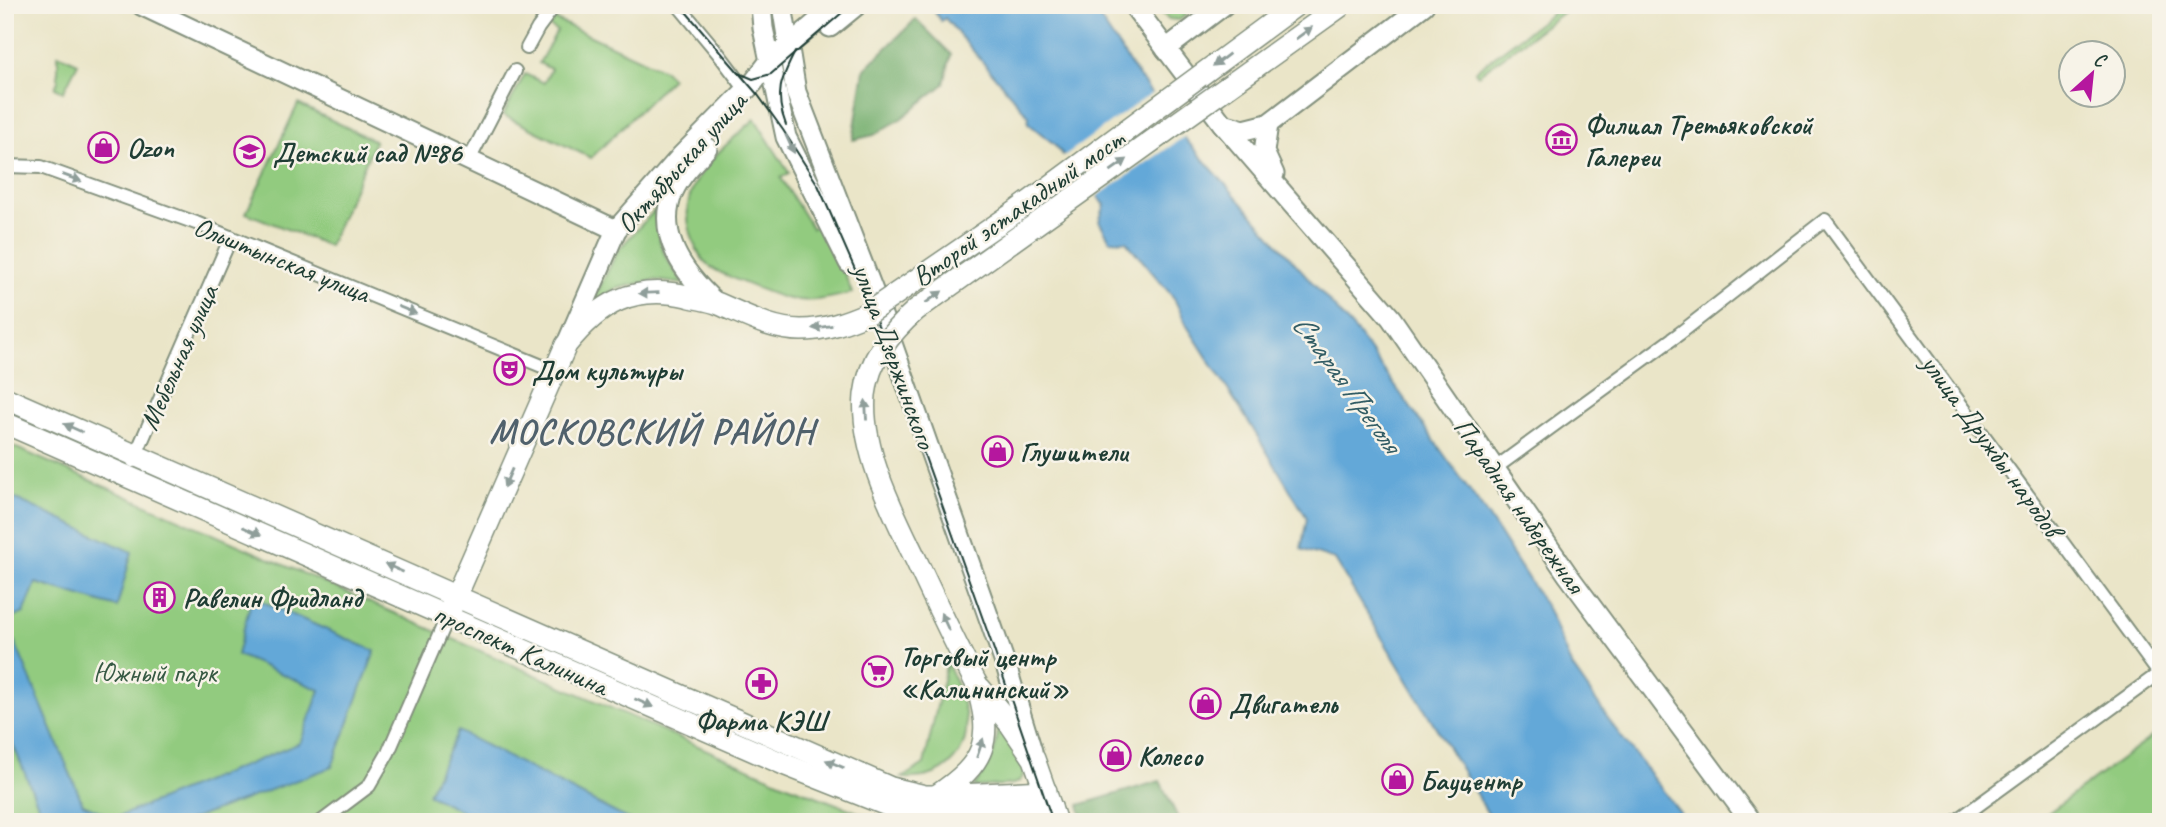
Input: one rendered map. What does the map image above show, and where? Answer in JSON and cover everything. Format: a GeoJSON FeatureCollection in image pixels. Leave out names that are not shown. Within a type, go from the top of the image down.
{"type":"FeatureCollection","features":[{"type":"Feature","properties":{"kind":"main road"},"geometry":{"type":"LineString","coordinates":[[141,5],[616,230]]}},
{"type":"Feature","properties":{"kind":"main road"},"geometry":{"type":"LineString","coordinates":[[761,5],[764,79]]}},
{"type":"Feature","properties":{"kind":"main road","name":"улица Дзержинского"},"geometry":{"type":"LineString","coordinates":[[782,5],[796,92],[877,301],[1000,650],[1051,807]]}},
{"type":"Feature","properties":{"kind":"main road","name":"Октябрьская улица"},"geometry":{"type":"LineString","coordinates":[[447,617],[616,230],[681,156],[791,53],[837,5]]}},
{"type":"Feature","properties":{"kind":"main road","name":"Октябрьская улица"},"geometry":{"type":"LineString","coordinates":[[791,53],[857,5]]}},
{"type":"Feature","properties":{"kind":"main road","name":"Парадная набережная"},"geometry":{"type":"LineString","coordinates":[[1133,5],[1222,123],[1391,318],[1567,575],[1751,822]]}},
{"type":"Feature","properties":{"kind":"main road"},"geometry":{"type":"LineString","coordinates":[[1166,49],[1224,5]]}},
{"type":"Feature","properties":{"kind":"main road","name":"Второй эстакадный мост"},"geometry":{"type":"LineString","coordinates":[[566,345],[582,324],[608,304],[629,295],[651,292],[677,294],[716,303],[746,317],[799,330],[822,328],[868,313],[1014,213],[1296,5]]}},
{"type":"Feature","properties":{"kind":"main road","name":"Второй эстакадный мост"},"geometry":{"type":"LineString","coordinates":[[976,683],[881,486],[865,412],[865,393],[872,366],[884,343],[916,310],[1342,5]]}},
{"type":"Feature","properties":{"kind":"main road"},"geometry":{"type":"LineString","coordinates":[[1222,123],[1244,130],[1268,124],[1423,5]]}},
{"type":"Feature","properties":{"kind":"main road","name":"Второй эстакадный мост"},"geometry":{"type":"LineString","coordinates":[[716,303],[698,287],[676,257],[668,231],[667,212],[673,191],[690,165],[764,79]]}},
{"type":"Feature","properties":{"kind":"main road","name":"улица Дзержинского"},"geometry":{"type":"LineString","coordinates":[[764,79],[786,136],[863,292],[989,646],[992,650],[1000,650]]}},
{"type":"Feature","properties":{"kind":"main road"},"geometry":{"type":"LineString","coordinates":[[1268,124],[1264,152],[1283,194]]}},
{"type":"Feature","properties":{"kind":"main road","name":"проспект Калинина"},"geometry":{"type":"LineString","coordinates":[[5,398],[882,784],[902,791],[935,796],[1051,807]]}},
{"type":"Feature","properties":{"kind":"main road","name":"проспект Калинина"},"geometry":{"type":"LineString","coordinates":[[5,423],[786,765],[897,808],[924,812],[1051,807]]}},
{"type":"Feature","properties":{"kind":"main road"},"geometry":{"type":"LineString","coordinates":[[976,683],[1011,725],[1034,759]]}},
{"type":"Feature","properties":{"kind":"main road"},"geometry":{"type":"LineString","coordinates":[[897,808],[922,804],[961,779],[974,764],[983,744],[986,725],[976,683]]}},
{"type":"Feature","properties":{"kind":"street"},"geometry":{"type":"LineString","coordinates":[[527,48],[555,5]]}},
{"type":"Feature","properties":{"kind":"street"},"geometry":{"type":"LineString","coordinates":[[678,5],[724,60],[764,79]]}},
{"type":"Feature","properties":{"kind":"street"},"geometry":{"type":"LineString","coordinates":[[469,160],[515,71]]}},
{"type":"Feature","properties":{"kind":"street","name":"Ольштынская улица"},"geometry":{"type":"LineString","coordinates":[[5,166],[41,167],[231,237],[554,371]]}},
{"type":"Feature","properties":{"kind":"street","name":"улица Дружбы народов"},"geometry":{"type":"LineString","coordinates":[[1494,469],[1679,334],[1825,220],[2159,672]]}},
{"type":"Feature","properties":{"kind":"street","name":"Мебельная улица"},"geometry":{"type":"LineString","coordinates":[[127,477],[231,237]]}},
{"type":"Feature","properties":{"kind":"street"},"geometry":{"type":"LineString","coordinates":[[321,822],[369,786],[388,753],[447,617]]}},
{"type":"Feature","properties":{"kind":"street"},"geometry":{"type":"LineString","coordinates":[[1955,822],[2159,672]]}},
{"type":"Feature","properties":{"kind":"green space"},"geometry":{"type":"Polygon","coordinates":[[[1153,5],[1176,5],[1187,15],[1179,20],[1169,19],[1153,5]]]}},
{"type":"Feature","properties":{"kind":"green space"},"geometry":{"type":"Polygon","coordinates":[[[1563,5],[1573,5],[1478,75],[1475,71],[1563,5]]]}},
{"type":"Feature","properties":{"kind":"green space"},"geometry":{"type":"Polygon","coordinates":[[[554,19],[664,70],[672,78],[591,158],[503,115],[525,74],[544,83],[551,69],[539,63],[557,31],[549,26],[554,19]]]}},
{"type":"Feature","properties":{"kind":"green space"},"geometry":{"type":"Polygon","coordinates":[[[916,19],[951,54],[944,84],[902,118],[874,135],[853,140],[864,70],[916,19]]]}},
{"type":"Feature","properties":{"kind":"green space"},"geometry":{"type":"Polygon","coordinates":[[[58,54],[78,63],[63,92],[55,88],[58,81],[58,54]]]}},
{"type":"Feature","properties":{"kind":"green space"},"geometry":{"type":"Polygon","coordinates":[[[298,104],[375,141],[329,246],[246,213],[298,104]]]}},
{"type":"Feature","properties":{"kind":"green space"},"geometry":{"type":"Polygon","coordinates":[[[755,119],[789,173],[781,178],[812,228],[820,225],[838,257],[852,293],[813,300],[789,299],[715,270],[698,252],[691,234],[688,214],[688,204],[695,184],[708,163],[755,119]]]}},
{"type":"Feature","properties":{"kind":"green space"},"geometry":{"type":"Polygon","coordinates":[[[655,210],[663,250],[684,284],[654,280],[615,289],[592,303],[618,250],[655,210]]]}},
{"type":"Feature","properties":{"kind":"green space","name":"Южный парк"},"geometry":{"type":"Polygon","coordinates":[[[5,443],[785,784],[883,822],[5,822],[5,443]]]}},
{"type":"Feature","properties":{"kind":"green space"},"geometry":{"type":"Polygon","coordinates":[[[947,662],[965,712],[965,738],[961,750],[948,766],[936,773],[902,778],[924,764],[947,662]]]}},
{"type":"Feature","properties":{"kind":"green space"},"geometry":{"type":"Polygon","coordinates":[[[998,727],[1022,763],[1022,778],[1013,784],[973,787],[991,759],[998,727]]]}},
{"type":"Feature","properties":{"kind":"green space"},"geometry":{"type":"Polygon","coordinates":[[[2161,730],[2161,822],[2036,822],[2161,730]]]}},
{"type":"Feature","properties":{"kind":"green space"},"geometry":{"type":"Polygon","coordinates":[[[1160,781],[1180,822],[1084,822],[1079,805],[1160,781]]]}},
{"type":"Feature","properties":{"kind":"water","name":"Старая Преголя"},"geometry":{"type":"Polygon","coordinates":[[[930,5],[1091,5],[1132,67],[1188,142],[1358,334],[1488,516],[1548,610],[1571,665],[1614,727],[1687,822],[1493,822],[1335,560],[1301,549],[1307,518],[1187,326],[1174,298],[1126,241],[1110,240],[1099,221],[1105,205],[1054,144],[1028,123],[1029,116],[945,18],[941,21],[930,5]]]}},
{"type":"Feature","properties":{"kind":"water"},"geometry":{"type":"Polygon","coordinates":[[[5,494],[132,552],[117,607],[36,583],[24,613],[6,621],[83,804],[115,818],[300,743],[320,690],[237,655],[252,597],[375,651],[332,767],[185,822],[45,822],[5,725],[5,494]]]}},
{"type":"Feature","properties":{"kind":"water"},"geometry":{"type":"Polygon","coordinates":[[[458,731],[633,822],[482,822],[428,794],[458,731]]]}},
{"type":"Feature","properties":{"kind":"pier"},"geometry":{"type":"Polygon","coordinates":[[[1154,91],[1187,135],[1095,198],[1061,158],[1154,91]]]}},
{"type":"Feature","properties":{"kind":"tram line"},"geometry":{"type":"LineString","coordinates":[[680,5],[758,95],[818,185],[871,306],[1053,822]]}},
{"type":"Feature","properties":{"kind":"tram line"},"geometry":{"type":"LineString","coordinates":[[739,73],[753,79],[771,74],[851,5]]}},
{"type":"Feature","properties":{"kind":"tram line"},"geometry":{"type":"LineString","coordinates":[[786,125],[780,95],[786,70],[795,52]]}},
{"type":"Feature","properties":{"kind":"place","name":"Филиал Третьяковской Галереи"},"geometry":{"type":"Point","coordinates":[1562,140]}},
{"type":"Feature","properties":{"kind":"place","name":"Ozon"},"geometry":{"type":"Point","coordinates":[104,147]}},
{"type":"Feature","properties":{"kind":"place","name":"Детский сад №86"},"geometry":{"type":"Point","coordinates":[250,152]}},
{"type":"Feature","properties":{"kind":"place","name":"Дом культуры"},"geometry":{"type":"Point","coordinates":[509,370]}},
{"type":"Feature","properties":{"kind":"place","name":"Глушители"},"geometry":{"type":"Point","coordinates":[997,451]}},
{"type":"Feature","properties":{"kind":"place","name":"Равелин Фридланд"},"geometry":{"type":"Point","coordinates":[160,597]}},
{"type":"Feature","properties":{"kind":"place","name":"Торговый центр «Калининский»"},"geometry":{"type":"Point","coordinates":[877,672]}},
{"type":"Feature","properties":{"kind":"place","name":"Фарма КЭШ"},"geometry":{"type":"Point","coordinates":[761,683]}},
{"type":"Feature","properties":{"kind":"place","name":"Двигатель"},"geometry":{"type":"Point","coordinates":[1206,703]}},
{"type":"Feature","properties":{"kind":"place","name":"Колесо"},"geometry":{"type":"Point","coordinates":[1115,755]}},
{"type":"Feature","properties":{"kind":"place","name":"Бауцентр"},"geometry":{"type":"Point","coordinates":[1397,780]}},
{"type":"Feature","properties":{"kind":"district","name":"МОСКОВСКИЙ РАЙОН"},"geometry":{"type":"Point","coordinates":[652,431]}}]}
